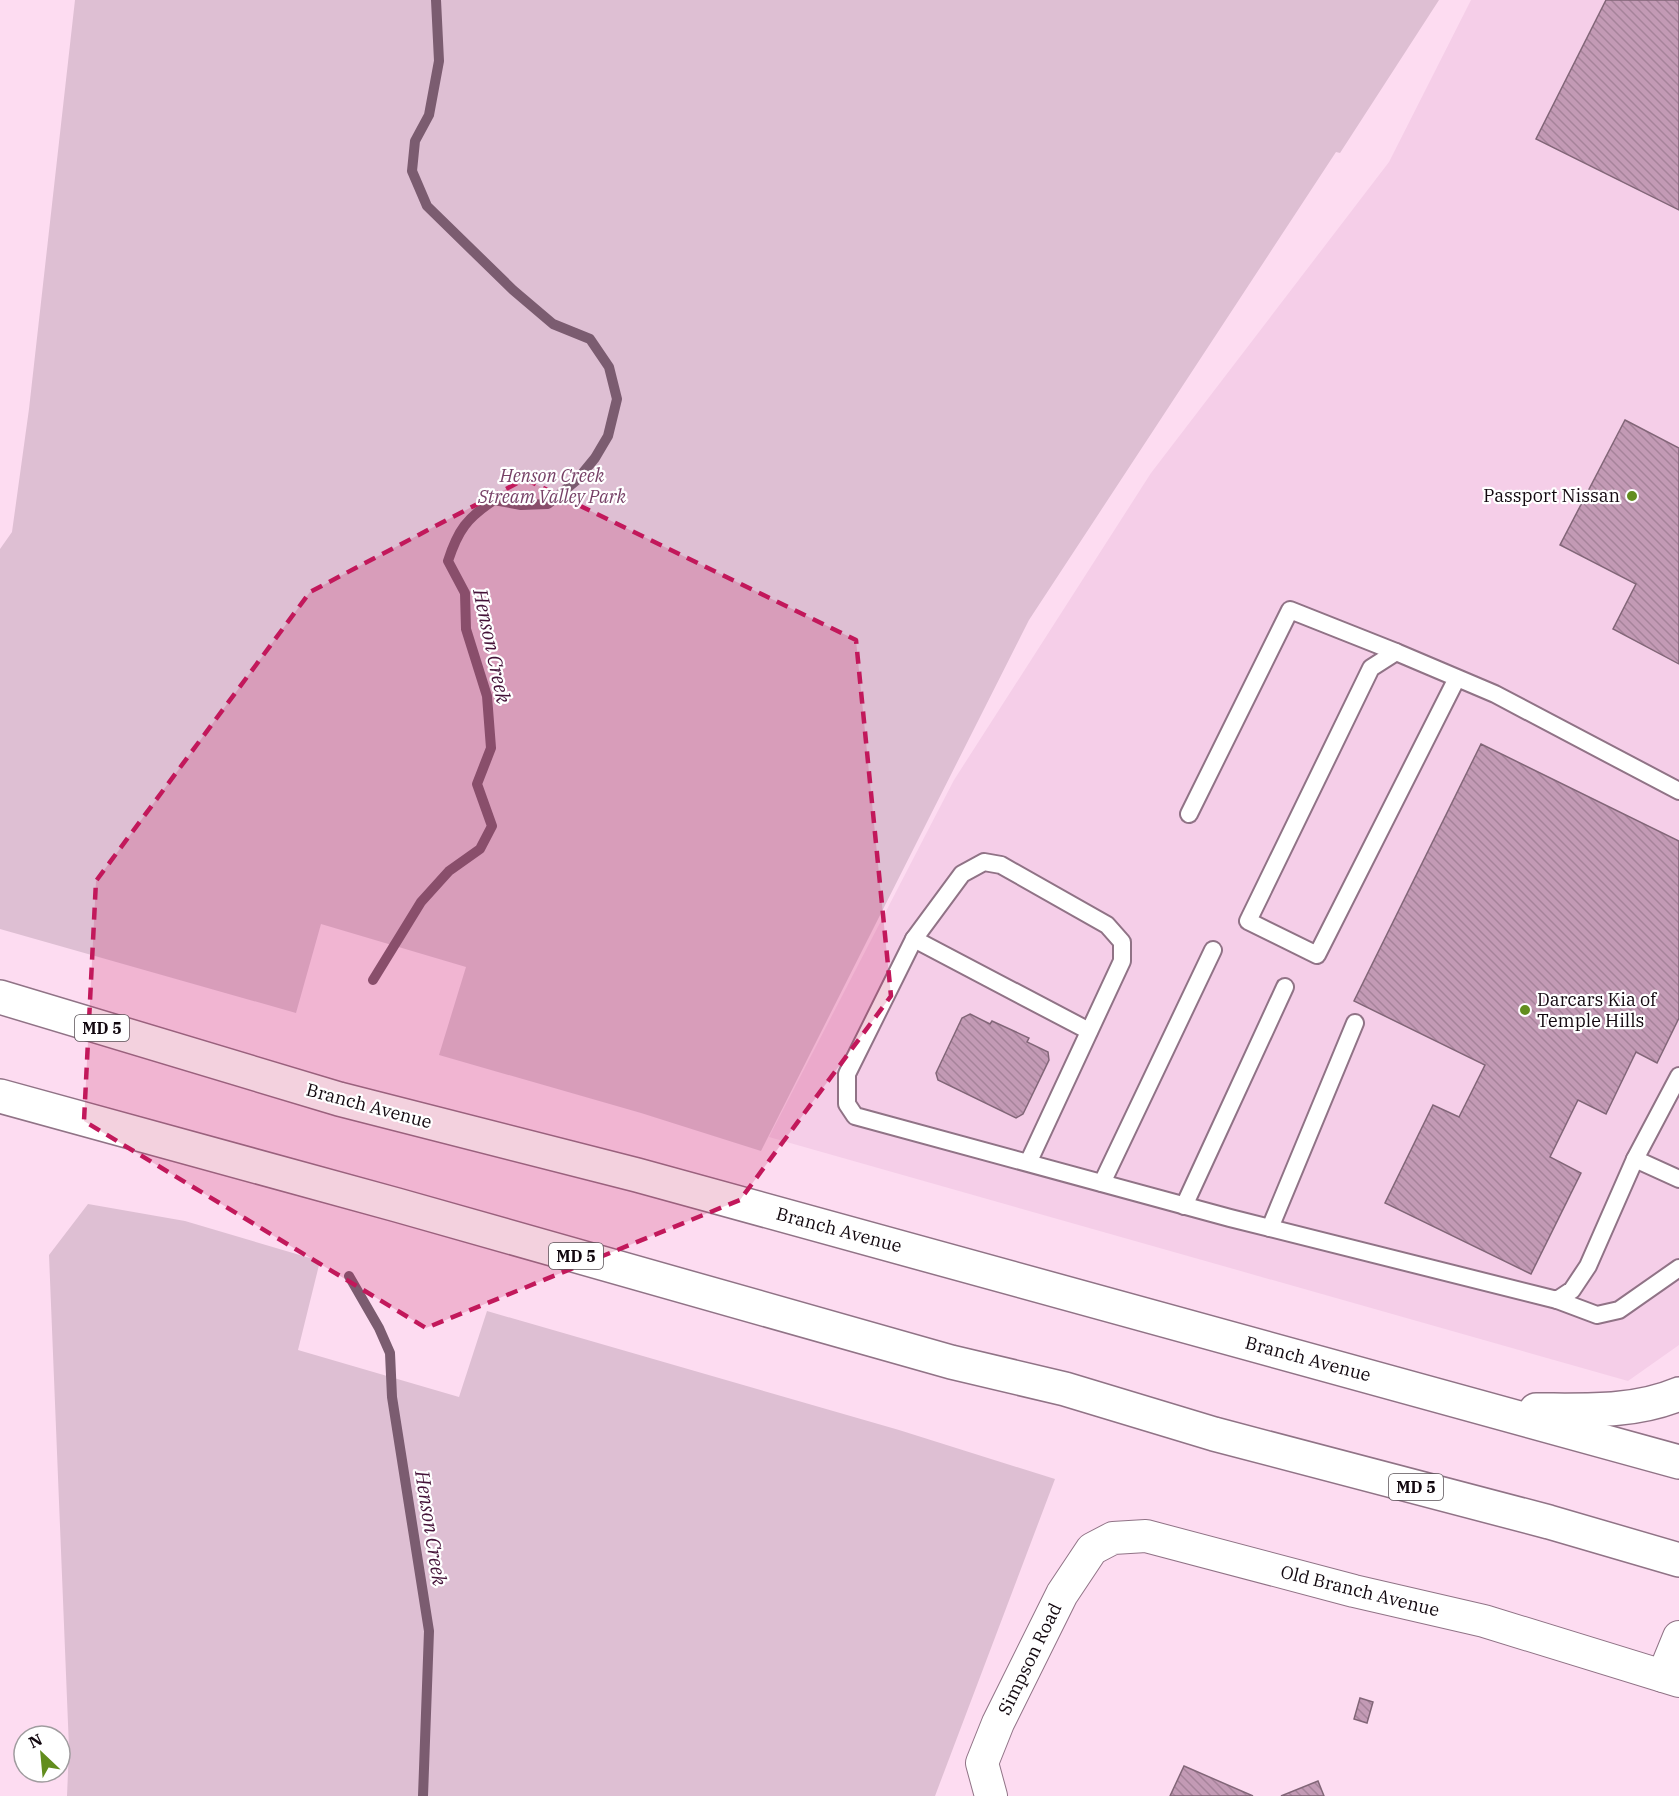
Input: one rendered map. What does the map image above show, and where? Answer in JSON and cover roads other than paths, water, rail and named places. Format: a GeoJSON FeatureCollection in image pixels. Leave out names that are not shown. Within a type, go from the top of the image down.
{"type":"FeatureCollection","features":[{"type":"Feature","properties":{"kind":"highway","name":"Branch Avenue"},"geometry":{"type":"LineString","coordinates":[[0,997],[339,1099],[637,1175],[1679,1462]]}},
{"type":"Feature","properties":{"kind":"highway","name":"MD 5"},"geometry":{"type":"LineString","coordinates":[[0,1096],[397,1205],[951,1362],[1065,1389],[1214,1434],[1549,1522],[1679,1560]]}},
{"type":"Feature","properties":{"kind":"highway"},"geometry":{"type":"LineString","coordinates":[[1494,1410],[1591,1411],[1638,1406],[1679,1394]]}},
{"type":"Feature","properties":{"kind":"street","name":"Old Branch Avenue"},"geometry":{"type":"LineString","coordinates":[[1062,1594],[1092,1549],[1113,1538],[1146,1536],[1354,1591],[1484,1621],[1671,1678]]}},
{"type":"Feature","properties":{"kind":"street","name":"Simpson Road"},"geometry":{"type":"LineString","coordinates":[[991,1796],[982,1763],[998,1723],[1062,1594]]}},
{"type":"Feature","properties":{"kind":"street"},"geometry":{"type":"LineString","coordinates":[[1671,1678],[1679,1637]]}},
{"type":"Feature","properties":{"kind":"lane"},"geometry":{"type":"LineString","coordinates":[[1189,814],[1290,610],[1495,694],[1679,791]]}},
{"type":"Feature","properties":{"kind":"lane"},"geometry":{"type":"LineString","coordinates":[[1396,652],[1371,668],[1248,921],[1317,955],[1457,678]]}},
{"type":"Feature","properties":{"kind":"lane"},"geometry":{"type":"LineString","coordinates":[[1028,1163],[1122,961],[1122,942],[1107,925],[1001,865],[984,862],[962,874],[914,939],[847,1074],[847,1104],[855,1116],[1184,1206],[1557,1300],[1597,1315],[1619,1310],[1679,1268]]}},
{"type":"Feature","properties":{"kind":"lane"},"geometry":{"type":"LineString","coordinates":[[914,939],[1089,1031]]}},
{"type":"Feature","properties":{"kind":"lane"},"geometry":{"type":"LineString","coordinates":[[1102,1183],[1214,950]]}},
{"type":"Feature","properties":{"kind":"lane"},"geometry":{"type":"LineString","coordinates":[[1184,1206],[1285,987]]}},
{"type":"Feature","properties":{"kind":"lane"},"geometry":{"type":"LineString","coordinates":[[1270,1228],[1355,1023]]}},
{"type":"Feature","properties":{"kind":"lane"},"geometry":{"type":"LineString","coordinates":[[1557,1300],[1572,1290],[1588,1266],[1635,1159],[1679,1076]]}},
{"type":"Feature","properties":{"kind":"lane"},"geometry":{"type":"LineString","coordinates":[[1635,1159],[1679,1179]]}},
{"type":"Feature","properties":{"kind":"waterway","name":"Henson Creek"},"geometry":{"type":"LineString","coordinates":[[373,980],[421,902],[449,871],[480,849],[492,826],[477,784],[491,748],[487,696],[466,629],[465,593],[448,561],[456,541],[470,519],[494,500],[521,505],[548,504],[577,480],[595,458],[608,436],[617,399],[609,367],[590,339],[553,324],[513,290],[427,206],[412,171],[415,141],[429,115],[439,61],[436,0]]}},
{"type":"Feature","properties":{"kind":"waterway","name":"Henson Creek"},"geometry":{"type":"LineString","coordinates":[[349,1276],[379,1328],[390,1353],[392,1397],[429,1631],[423,1796]]}},
{"type":"Feature","properties":{"kind":"place","name":"Passport Nissan"},"geometry":{"type":"Point","coordinates":[1632,496]}},
{"type":"Feature","properties":{"kind":"place","name":"Darcars Kia of Temple Hills"},"geometry":{"type":"Point","coordinates":[1525,1010]}},
{"type":"Feature","properties":{"kind":"park label","name":"Henson Creek Stream Valley Park"},"geometry":{"type":"Point","coordinates":[552,486]}}]}
